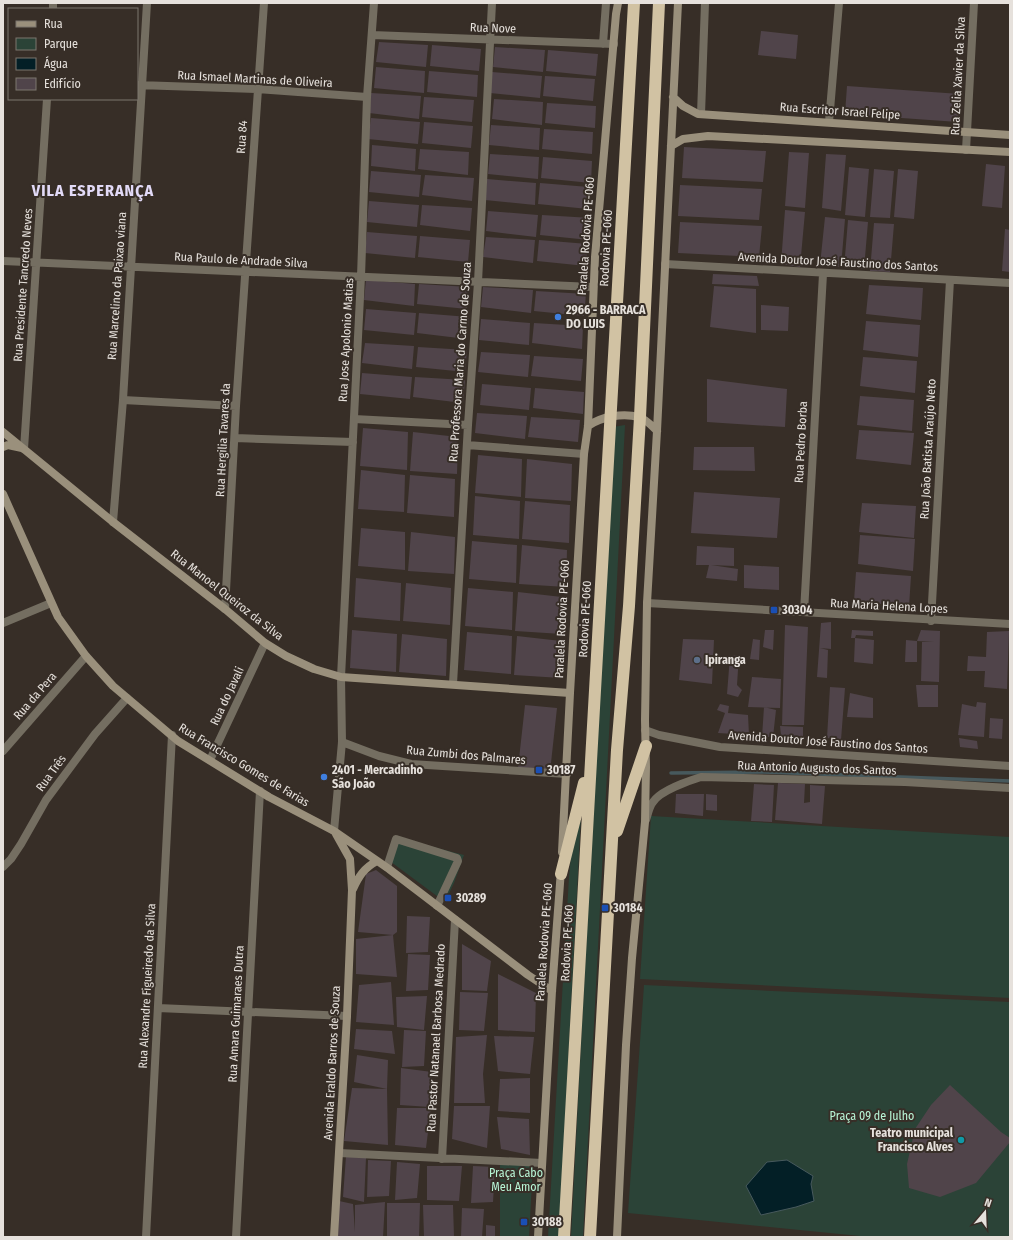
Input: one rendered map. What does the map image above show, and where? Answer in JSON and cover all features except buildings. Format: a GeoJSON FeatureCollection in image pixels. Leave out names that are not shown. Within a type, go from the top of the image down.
{"type":"FeatureCollection","features":[{"type":"Feature","properties":{"kind":"highway","name":"Rodovia PE-060"},"geometry":{"type":"LineString","coordinates":[[564,1237],[634,3]]}},
{"type":"Feature","properties":{"kind":"highway"},"geometry":{"type":"LineString","coordinates":[[590,1237],[617,750],[629,606],[640,417],[659,3]]}},
{"type":"Feature","properties":{"kind":"highway"},"geometry":{"type":"LineString","coordinates":[[612,845],[646,746]]}},
{"type":"Feature","properties":{"kind":"highway"},"geometry":{"type":"LineString","coordinates":[[561,874],[591,759]]}},
{"type":"Feature","properties":{"kind":"street","name":"Rua Marcelino da Paixao viana"},"geometry":{"type":"LineString","coordinates":[[114,522],[140,85],[147,3]]}},
{"type":"Feature","properties":{"kind":"street","name":"Rua 84"},"geometry":{"type":"LineString","coordinates":[[244,272],[264,3]]}},
{"type":"Feature","properties":{"kind":"street","name":"Rua Jose Apolonio Matias"},"geometry":{"type":"LineString","coordinates":[[334,831],[342,742],[341,677],[361,277],[367,97],[374,3]]}},
{"type":"Feature","properties":{"kind":"street","name":"Rua Professora Maria do Carmo de Souza"},"geometry":{"type":"LineString","coordinates":[[453,684],[478,282],[492,3]]}},
{"type":"Feature","properties":{"kind":"street"},"geometry":{"type":"LineString","coordinates":[[603,44],[606,3]]}},
{"type":"Feature","properties":{"kind":"street","name":"Paralela Rodovia PE-060"},"geometry":{"type":"LineString","coordinates":[[538,1237],[552,991],[567,774],[570,693],[584,454],[588,426],[594,286],[618,3]]}},
{"type":"Feature","properties":{"kind":"street"},"geometry":{"type":"LineString","coordinates":[[617,1237],[627,1029],[645,822],[647,603],[679,3]]}},
{"type":"Feature","properties":{"kind":"street"},"geometry":{"type":"LineString","coordinates":[[701,114],[705,3]]}},
{"type":"Feature","properties":{"kind":"street"},"geometry":{"type":"LineString","coordinates":[[829,122],[839,3]]}},
{"type":"Feature","properties":{"kind":"street","name":"Rua Zelia Xavier da Silva"},"geometry":{"type":"LineString","coordinates":[[966,150],[974,3]]}},
{"type":"Feature","properties":{"kind":"street","name":"Rua Nove"},"geometry":{"type":"LineString","coordinates":[[372,35],[614,44]]}},
{"type":"Feature","properties":{"kind":"street","name":"Rua Ismael Martinas de Oliveira"},"geometry":{"type":"LineString","coordinates":[[140,85],[257,89],[367,97]]}},
{"type":"Feature","properties":{"kind":"street","name":"Rua Escritor Israel Felipe"},"geometry":{"type":"LineString","coordinates":[[673,98],[683,106],[698,114],[1010,135]]}},
{"type":"Feature","properties":{"kind":"street","name":"Rua Presidente Tancredo Neves"},"geometry":{"type":"LineString","coordinates":[[24,449],[47,100]]}},
{"type":"Feature","properties":{"kind":"street"},"geometry":{"type":"LineString","coordinates":[[671,146],[683,140],[708,136],[1010,152]]}},
{"type":"Feature","properties":{"kind":"street","name":"Rua Paulo de Andrade Silva"},"geometry":{"type":"LineString","coordinates":[[3,261],[594,286]]}},
{"type":"Feature","properties":{"kind":"street","name":"Avenida Doutor José Faustino dos Santos"},"geometry":{"type":"LineString","coordinates":[[665,264],[823,274],[1010,283]]}},
{"type":"Feature","properties":{"kind":"street","name":"Rua Hergilia Tavares da"},"geometry":{"type":"LineString","coordinates":[[225,609],[244,272]]}},
{"type":"Feature","properties":{"kind":"street","name":"Rua Pedro Borba"},"geometry":{"type":"LineString","coordinates":[[804,612],[823,274]]}},
{"type":"Feature","properties":{"kind":"street","name":"Rua João Batista Araújo Neto"},"geometry":{"type":"LineString","coordinates":[[931,620],[950,280]]}},
{"type":"Feature","properties":{"kind":"street"},"geometry":{"type":"LineString","coordinates":[[122,400],[236,406]]}},
{"type":"Feature","properties":{"kind":"street"},"geometry":{"type":"LineString","coordinates":[[588,426],[597,419],[611,416],[640,417],[657,431]]}},
{"type":"Feature","properties":{"kind":"street"},"geometry":{"type":"LineString","coordinates":[[354,419],[468,425]]}},
{"type":"Feature","properties":{"kind":"street","name":"Rua Manoel Queiroz da Silva"},"geometry":{"type":"LineString","coordinates":[[3,432],[225,609],[265,643],[314,669],[341,677],[570,693]]}},
{"type":"Feature","properties":{"kind":"street"},"geometry":{"type":"LineString","coordinates":[[235,438],[353,442]]}},
{"type":"Feature","properties":{"kind":"street"},"geometry":{"type":"LineString","coordinates":[[3,447],[8,445],[24,449]]}},
{"type":"Feature","properties":{"kind":"street"},"geometry":{"type":"LineString","coordinates":[[467,445],[584,454]]}},
{"type":"Feature","properties":{"kind":"street","name":"Rua Francisco Gomes de Farias"},"geometry":{"type":"LineString","coordinates":[[3,494],[58,617],[86,656],[113,686],[178,741],[260,791],[334,831],[387,867],[528,975],[552,991]]}},
{"type":"Feature","properties":{"kind":"street"},"geometry":{"type":"LineString","coordinates":[[3,623],[51,603]]}},
{"type":"Feature","properties":{"kind":"street","name":"Rua Maria Helena Lopes"},"geometry":{"type":"LineString","coordinates":[[647,603],[1010,624]]}},
{"type":"Feature","properties":{"kind":"street","name":"Rua do Javali"},"geometry":{"type":"LineString","coordinates":[[210,760],[265,643]]}},
{"type":"Feature","properties":{"kind":"street","name":"Rua da Pera"},"geometry":{"type":"LineString","coordinates":[[3,751],[86,656]]}},
{"type":"Feature","properties":{"kind":"street","name":"Rua Três"},"geometry":{"type":"LineString","coordinates":[[3,867],[11,859],[21,844],[46,800],[95,734],[127,698]]}},
{"type":"Feature","properties":{"kind":"street","name":"Avenida Doutor José Faustino dos Santos"},"geometry":{"type":"LineString","coordinates":[[645,730],[659,735],[720,747],[1010,766]]}},
{"type":"Feature","properties":{"kind":"street","name":"Rua Alexandre Figueiredo da Silva"},"geometry":{"type":"LineString","coordinates":[[146,1237],[172,735]]}},
{"type":"Feature","properties":{"kind":"street","name":"Rua Zumbi dos Palmares"},"geometry":{"type":"LineString","coordinates":[[342,742],[379,756],[412,764],[567,774]]}},
{"type":"Feature","properties":{"kind":"street","name":"Rua Antonio Augusto dos Santos"},"geometry":{"type":"LineString","coordinates":[[645,822],[653,801],[674,787],[701,777],[905,782],[1010,788]]}},
{"type":"Feature","properties":{"kind":"street","name":"Rua Amara Guimaraes Dutra"},"geometry":{"type":"LineString","coordinates":[[236,1237],[260,791]]}},
{"type":"Feature","properties":{"kind":"street","name":"Avenida Eraldo Barros de Souza"},"geometry":{"type":"LineString","coordinates":[[334,831],[350,859],[352,890],[347,1016],[334,1237]]}},
{"type":"Feature","properties":{"kind":"street"},"geometry":{"type":"LineString","coordinates":[[387,867],[396,839],[456,857],[458,859],[437,906]]}},
{"type":"Feature","properties":{"kind":"street","name":"Avenida Eraldo Barros de Souza"},"geometry":{"type":"LineString","coordinates":[[352,890],[361,873],[370,865],[378,861]]}},
{"type":"Feature","properties":{"kind":"street","name":"Rua Pastor Natanael Barbosa Medrado"},"geometry":{"type":"LineString","coordinates":[[442,1159],[455,920]]}},
{"type":"Feature","properties":{"kind":"street"},"geometry":{"type":"LineString","coordinates":[[158,1008],[347,1016]]}},
{"type":"Feature","properties":{"kind":"street"},"geometry":{"type":"LineString","coordinates":[[339,1153],[542,1163]]}},
{"type":"Feature","properties":{"kind":"green space"},"geometry":{"type":"Polygon","coordinates":[[[625,425],[583,1237],[571,1237],[613,427],[625,425]]]}},
{"type":"Feature","properties":{"kind":"green space"},"geometry":{"type":"Polygon","coordinates":[[[581,815],[559,1237],[548,1237],[569,877],[574,823],[581,815]]]}},
{"type":"Feature","properties":{"kind":"green space"},"geometry":{"type":"Polygon","coordinates":[[[651,816],[1010,837],[1010,998],[640,979],[651,816]]]}},
{"type":"Feature","properties":{"kind":"green space"},"geometry":{"type":"Polygon","coordinates":[[[395,837],[464,855],[454,883],[445,902],[387,859],[395,837]]]}},
{"type":"Feature","properties":{"kind":"green space","name":"Praça 09 de Julho"},"geometry":{"type":"Polygon","coordinates":[[[644,985],[1010,1002],[1010,1237],[870,1237],[628,1213],[644,985]]]}},
{"type":"Feature","properties":{"kind":"green space","name":"Praça Cabo Meu Amor"},"geometry":{"type":"Polygon","coordinates":[[[500,1164],[533,1164],[529,1237],[500,1237],[500,1164]]]}},
{"type":"Feature","properties":{"kind":"water"},"geometry":{"type":"Polygon","coordinates":[[[787,1160],[813,1176],[811,1184],[814,1201],[796,1207],[761,1215],[746,1186],[767,1162],[787,1160]]]}},
{"type":"Feature","properties":{"kind":"waterway"},"geometry":{"type":"LineString","coordinates":[[671,773],[764,772],[1010,781]]}},
{"type":"Feature","properties":{"kind":"place","name":"2966 - BARRACA DO LUIS"},"geometry":{"type":"Point","coordinates":[558,317]}},
{"type":"Feature","properties":{"kind":"place","name":"30304"},"geometry":{"type":"Point","coordinates":[774,610]}},
{"type":"Feature","properties":{"kind":"place","name":"Ipiranga"},"geometry":{"type":"Point","coordinates":[697,660]}},
{"type":"Feature","properties":{"kind":"place","name":"30187"},"geometry":{"type":"Point","coordinates":[539,770]}},
{"type":"Feature","properties":{"kind":"place","name":"2401 - Mercadinho São João"},"geometry":{"type":"Point","coordinates":[324,777]}},
{"type":"Feature","properties":{"kind":"place","name":"30289"},"geometry":{"type":"Point","coordinates":[448,898]}},
{"type":"Feature","properties":{"kind":"place","name":"30184"},"geometry":{"type":"Point","coordinates":[605,908]}},
{"type":"Feature","properties":{"kind":"place","name":"Teatro municipal Francisco Alves"},"geometry":{"type":"Point","coordinates":[961,1140]}},
{"type":"Feature","properties":{"kind":"place","name":"30188"},"geometry":{"type":"Point","coordinates":[524,1222]}},
{"type":"Feature","properties":{"kind":"district","name":"VILA ESPERANÇA"},"geometry":{"type":"Point","coordinates":[93,190]}}]}
